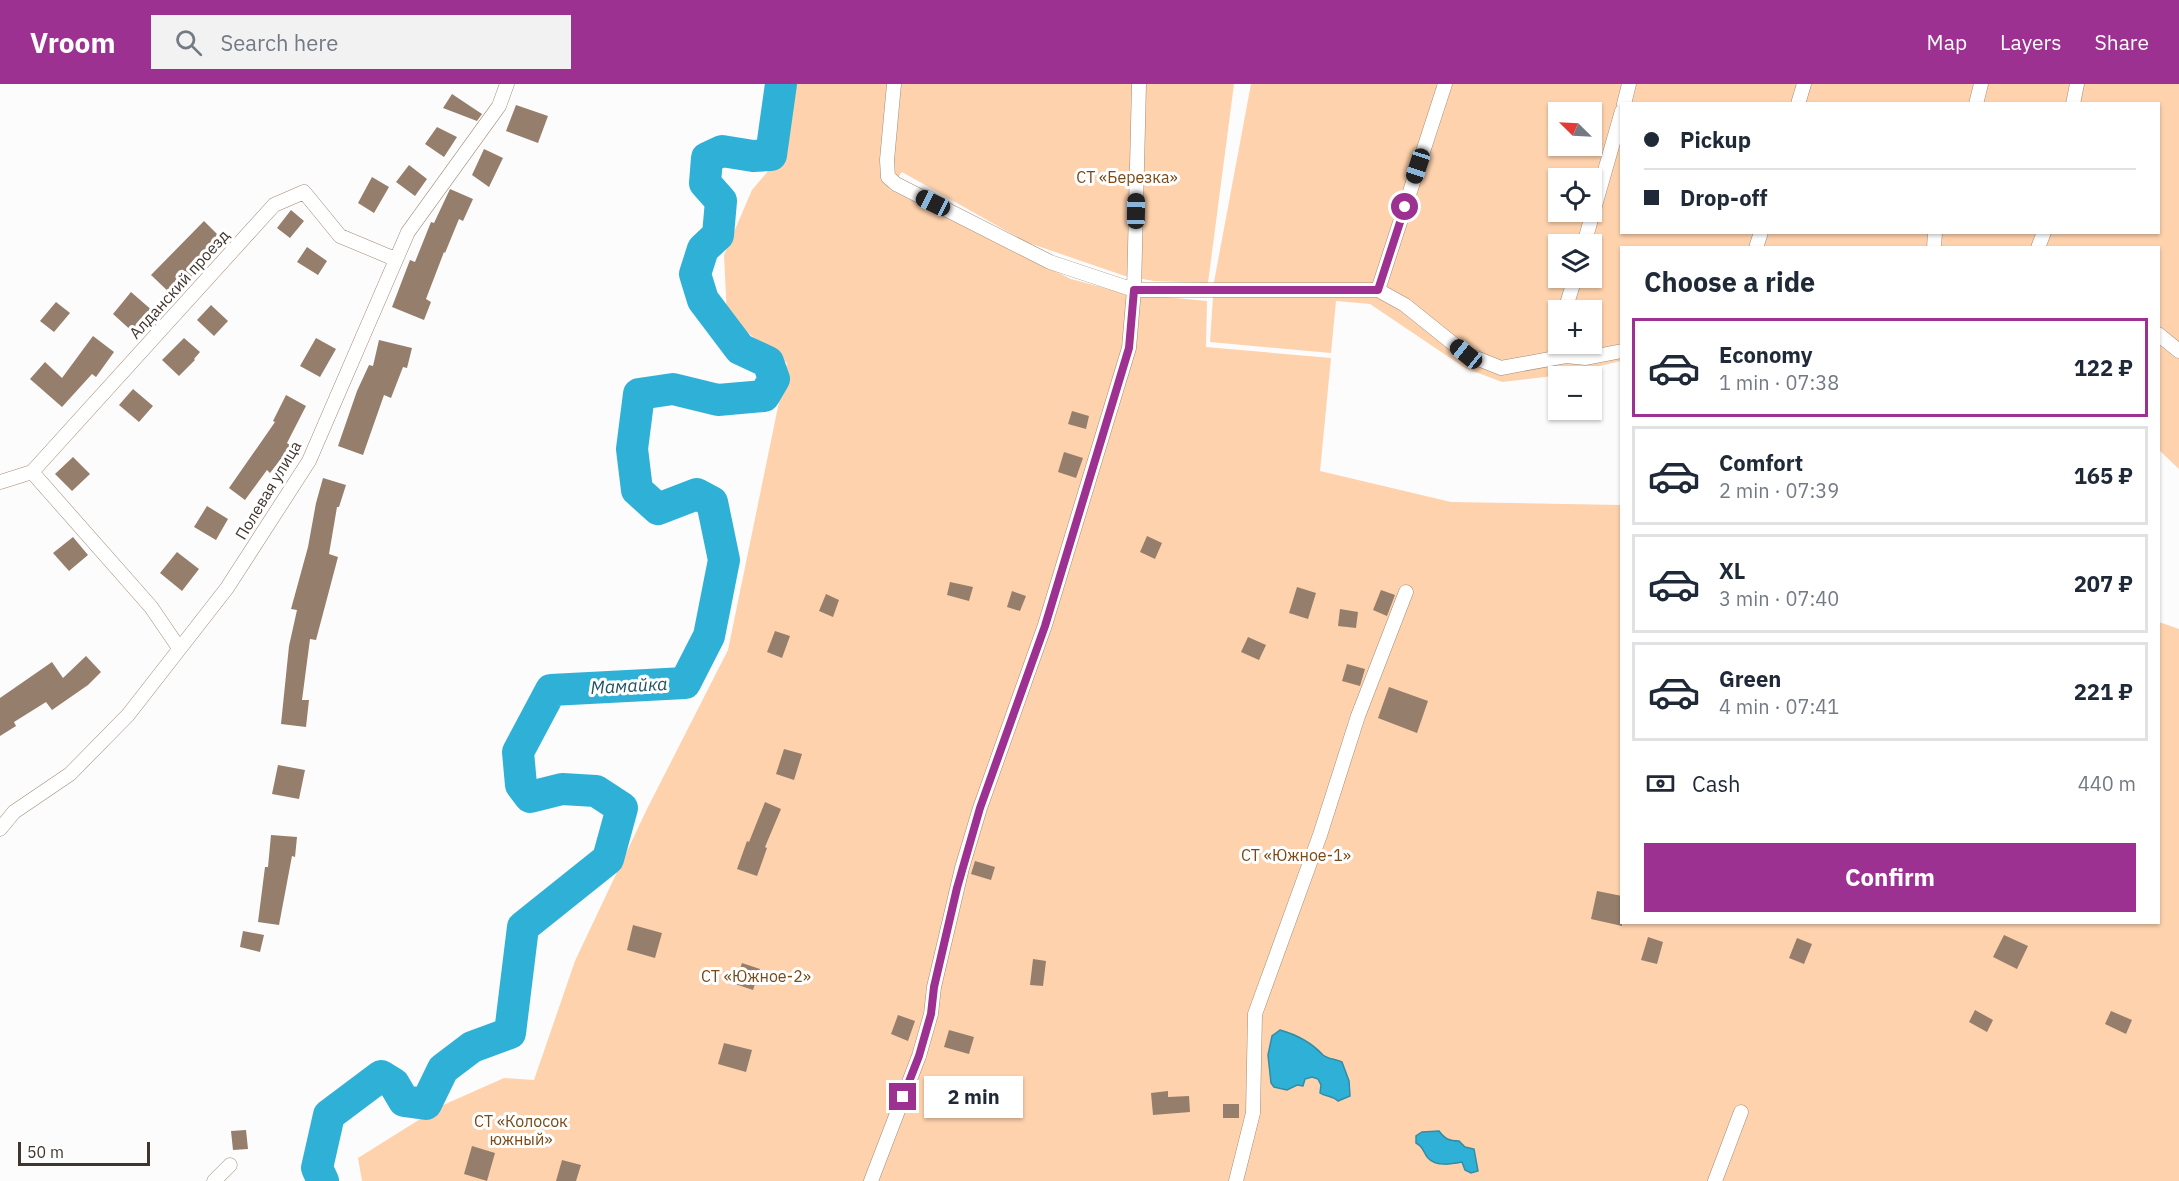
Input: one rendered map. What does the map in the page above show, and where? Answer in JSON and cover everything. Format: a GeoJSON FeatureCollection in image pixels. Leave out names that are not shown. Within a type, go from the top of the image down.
{"type":"FeatureCollection","features":[{"type":"Feature","properties":{"kind":"street","name":"Полевая улица"},"geometry":{"type":"LineString","coordinates":[[0,829],[14,812],[70,774],[128,716],[227,588],[309,461],[408,232],[499,106],[507,84]]}},
{"type":"Feature","properties":{"kind":"street"},"geometry":{"type":"LineString","coordinates":[[894,84],[886,160],[888,177],[896,184],[1050,262],[1134,290],[1378,290],[1405,305],[1466,354],[1501,368],[1550,354]]}},
{"type":"Feature","properties":{"kind":"street"},"geometry":{"type":"LineString","coordinates":[[871,1181],[919,1056],[931,1014],[934,987],[957,889],[977,818],[1045,626],[1129,348],[1134,290],[1138,84]]}},
{"type":"Feature","properties":{"kind":"street"},"geometry":{"type":"LineString","coordinates":[[1378,290],[1445,84]]}},
{"type":"Feature","properties":{"kind":"street"},"geometry":{"type":"LineString","coordinates":[[1624,102],[1629,84]]}},
{"type":"Feature","properties":{"kind":"street"},"geometry":{"type":"LineString","coordinates":[[1799,102],[1804,84]]}},
{"type":"Feature","properties":{"kind":"street"},"geometry":{"type":"LineString","coordinates":[[1976,102],[1981,84]]}},
{"type":"Feature","properties":{"kind":"street"},"geometry":{"type":"LineString","coordinates":[[2073,102],[2077,84]]}},
{"type":"Feature","properties":{"kind":"street"},"geometry":{"type":"LineString","coordinates":[[1587,234],[1620,118]]}},
{"type":"Feature","properties":{"kind":"street","name":"Алданский проезд"},"geometry":{"type":"LineString","coordinates":[[32,472],[274,205],[304,192],[340,236],[395,259]]}},
{"type":"Feature","properties":{"kind":"street"},"geometry":{"type":"LineString","coordinates":[[2160,336],[2179,351]]}},
{"type":"Feature","properties":{"kind":"street"},"geometry":{"type":"LineString","coordinates":[[1575,354],[1586,358],[1620,351]]}},
{"type":"Feature","properties":{"kind":"street"},"geometry":{"type":"LineString","coordinates":[[0,482],[32,472],[151,607],[179,648]]}},
{"type":"Feature","properties":{"kind":"street"},"geometry":{"type":"LineString","coordinates":[[1236,1181],[1253,1113],[1255,1014],[1320,835],[1358,716],[1406,592]]}},
{"type":"Feature","properties":{"kind":"street"},"geometry":{"type":"LineString","coordinates":[[0,813],[14,812]]}},
{"type":"Feature","properties":{"kind":"street"},"geometry":{"type":"LineString","coordinates":[[1715,1181],[1741,1112]]}},
{"type":"Feature","properties":{"kind":"street"},"geometry":{"type":"LineString","coordinates":[[214,1181],[230,1165]]}},
{"type":"Feature","properties":{"kind":"green space","name":"СТ «Южное-1»"},"geometry":{"type":"Polygon","coordinates":[[[786,84],[1234,84],[1208,283],[1154,281],[1125,276],[1026,242],[902,172],[889,189],[1071,279],[1123,293],[1207,301],[1206,347],[1331,358],[1320,471],[1451,502],[1620,505],[1620,924],[2160,924],[2160,622],[2179,629],[2179,1181],[362,1181],[358,1158],[441,1106],[504,1078],[534,1080],[575,961],[646,811],[728,650],[787,363],[727,317],[724,255],[752,190],[780,157],[786,84]]]}},
{"type":"Feature","properties":{"kind":"green space"},"geometry":{"type":"Polygon","coordinates":[[[1251,84],[2179,84],[2179,469],[2160,451],[2160,246],[1620,246],[1620,361],[1600,366],[1548,366],[1548,377],[1502,382],[1465,368],[1370,304],[1336,301],[1331,353],[1210,342],[1214,282],[1251,84]]]}},
{"type":"Feature","properties":{"kind":"water"},"geometry":{"type":"Polygon","coordinates":[[[1280,1030],[1304,1039],[1325,1056],[1342,1062],[1349,1081],[1350,1096],[1338,1101],[1320,1093],[1321,1085],[1318,1079],[1312,1077],[1305,1079],[1303,1086],[1297,1085],[1287,1090],[1274,1087],[1271,1083],[1268,1055],[1272,1036],[1280,1030]]]}},
{"type":"Feature","properties":{"kind":"water"},"geometry":{"type":"Polygon","coordinates":[[[1439,1131],[1448,1139],[1459,1141],[1465,1147],[1474,1149],[1478,1171],[1471,1173],[1465,1170],[1462,1162],[1440,1164],[1428,1158],[1416,1143],[1416,1136],[1422,1132],[1439,1131]]]}},
{"type":"Feature","properties":{"kind":"building"},"geometry":{"type":"Polygon","coordinates":[[[452,94],[482,114],[477,121],[443,108],[452,94]]]}},
{"type":"Feature","properties":{"kind":"building"},"geometry":{"type":"Polygon","coordinates":[[[516,105],[548,116],[538,143],[506,131],[516,105]]]}},
{"type":"Feature","properties":{"kind":"building"},"geometry":{"type":"Polygon","coordinates":[[[437,127],[457,137],[444,157],[425,144],[437,127]]]}},
{"type":"Feature","properties":{"kind":"building"},"geometry":{"type":"Polygon","coordinates":[[[484,149],[503,158],[489,187],[472,175],[484,149]]]}},
{"type":"Feature","properties":{"kind":"building"},"geometry":{"type":"Polygon","coordinates":[[[409,165],[427,179],[415,196],[396,182],[409,165]]]}},
{"type":"Feature","properties":{"kind":"building"},"geometry":{"type":"Polygon","coordinates":[[[372,177],[389,187],[374,213],[358,203],[372,177]]]}},
{"type":"Feature","properties":{"kind":"building"},"geometry":{"type":"Polygon","coordinates":[[[450,189],[473,199],[463,221],[459,219],[444,252],[426,299],[431,302],[424,320],[392,307],[410,260],[415,262],[431,222],[434,223],[450,189]]]}},
{"type":"Feature","properties":{"kind":"building"},"geometry":{"type":"Polygon","coordinates":[[[291,210],[304,221],[290,238],[277,228],[291,210]]]}},
{"type":"Feature","properties":{"kind":"building"},"geometry":{"type":"Polygon","coordinates":[[[204,221],[225,242],[173,296],[151,275],[204,221]]]}},
{"type":"Feature","properties":{"kind":"building"},"geometry":{"type":"Polygon","coordinates":[[[307,247],[327,261],[318,275],[297,262],[307,247]]]}},
{"type":"Feature","properties":{"kind":"building"},"geometry":{"type":"Polygon","coordinates":[[[131,292],[154,312],[135,334],[113,314],[131,292]]]}},
{"type":"Feature","properties":{"kind":"building"},"geometry":{"type":"Polygon","coordinates":[[[56,302],[70,313],[54,332],[40,321],[56,302]]]}},
{"type":"Feature","properties":{"kind":"building"},"geometry":{"type":"Polygon","coordinates":[[[211,305],[228,321],[214,336],[197,320],[211,305]]]}},
{"type":"Feature","properties":{"kind":"building"},"geometry":{"type":"Polygon","coordinates":[[[93,336],[114,352],[96,377],[92,374],[62,407],[30,379],[45,362],[62,378],[93,336]]]}},
{"type":"Feature","properties":{"kind":"building"},"geometry":{"type":"Polygon","coordinates":[[[184,338],[200,352],[179,376],[162,360],[184,338]]]}},
{"type":"Feature","properties":{"kind":"building"},"geometry":{"type":"Polygon","coordinates":[[[316,338],[336,349],[320,377],[300,366],[316,338]]]}},
{"type":"Feature","properties":{"kind":"building"},"geometry":{"type":"Polygon","coordinates":[[[379,340],[412,348],[407,368],[403,367],[391,398],[384,395],[363,455],[338,446],[357,391],[369,365],[373,366],[379,340]]]}},
{"type":"Feature","properties":{"kind":"building"},"geometry":{"type":"Polygon","coordinates":[[[133,389],[153,406],[139,422],[119,405],[133,389]]]}},
{"type":"Feature","properties":{"kind":"building"},"geometry":{"type":"Polygon","coordinates":[[[286,395],[306,406],[287,443],[291,446],[270,473],[267,470],[245,500],[229,488],[275,422],[273,421],[286,395]]]}},
{"type":"Feature","properties":{"kind":"building"},"geometry":{"type":"Polygon","coordinates":[[[1072,411],[1089,416],[1086,429],[1068,424],[1072,411]]]}},
{"type":"Feature","properties":{"kind":"building"},"geometry":{"type":"Polygon","coordinates":[[[1064,452],[1083,458],[1076,478],[1058,472],[1064,452]]]}},
{"type":"Feature","properties":{"kind":"building"},"geometry":{"type":"Polygon","coordinates":[[[73,457],[90,474],[72,491],[55,474],[73,457]]]}},
{"type":"Feature","properties":{"kind":"building"},"geometry":{"type":"Polygon","coordinates":[[[323,478],[346,485],[339,507],[337,507],[329,554],[338,557],[316,640],[310,639],[302,700],[309,700],[306,727],[281,724],[289,646],[297,610],[291,609],[308,547],[323,478]]]}},
{"type":"Feature","properties":{"kind":"building"},"geometry":{"type":"Polygon","coordinates":[[[207,506],[228,519],[216,540],[194,527],[207,506]]]}},
{"type":"Feature","properties":{"kind":"building"},"geometry":{"type":"Polygon","coordinates":[[[1147,536],[1162,543],[1155,559],[1140,552],[1147,536]]]}},
{"type":"Feature","properties":{"kind":"building"},"geometry":{"type":"Polygon","coordinates":[[[73,537],[88,555],[69,571],[53,553],[73,537]]]}},
{"type":"Feature","properties":{"kind":"building"},"geometry":{"type":"Polygon","coordinates":[[[177,552],[199,569],[182,591],[160,573],[177,552]]]}},
{"type":"Feature","properties":{"kind":"building"},"geometry":{"type":"Polygon","coordinates":[[[950,582],[973,587],[969,601],[947,595],[950,582]]]}},
{"type":"Feature","properties":{"kind":"building"},"geometry":{"type":"Polygon","coordinates":[[[1297,587],[1316,593],[1308,619],[1289,613],[1297,587]]]}},
{"type":"Feature","properties":{"kind":"building"},"geometry":{"type":"Polygon","coordinates":[[[1381,590],[1395,595],[1387,616],[1373,610],[1381,590]]]}},
{"type":"Feature","properties":{"kind":"building"},"geometry":{"type":"Polygon","coordinates":[[[1012,591],[1026,596],[1020,611],[1007,607],[1012,591]]]}},
{"type":"Feature","properties":{"kind":"building"},"geometry":{"type":"Polygon","coordinates":[[[826,594],[839,600],[833,617],[819,611],[826,594]]]}},
{"type":"Feature","properties":{"kind":"building"},"geometry":{"type":"Polygon","coordinates":[[[1340,609],[1358,612],[1356,628],[1338,626],[1340,609]]]}},
{"type":"Feature","properties":{"kind":"building"},"geometry":{"type":"Polygon","coordinates":[[[775,631],[790,636],[782,658],[767,652],[775,631]]]}},
{"type":"Feature","properties":{"kind":"building"},"geometry":{"type":"Polygon","coordinates":[[[1248,637],[1266,645],[1259,660],[1241,652],[1248,637]]]}},
{"type":"Feature","properties":{"kind":"building"},"geometry":{"type":"Polygon","coordinates":[[[86,656],[101,672],[88,685],[52,710],[46,702],[14,722],[16,726],[0,736],[0,698],[52,662],[63,678],[86,656]]]}},
{"type":"Feature","properties":{"kind":"building"},"geometry":{"type":"Polygon","coordinates":[[[1347,664],[1365,669],[1360,686],[1342,681],[1347,664]]]}},
{"type":"Feature","properties":{"kind":"building"},"geometry":{"type":"Polygon","coordinates":[[[1389,687],[1428,701],[1417,733],[1378,718],[1389,687]]]}},
{"type":"Feature","properties":{"kind":"building"},"geometry":{"type":"Polygon","coordinates":[[[784,749],[802,754],[794,780],[776,774],[784,749]]]}},
{"type":"Feature","properties":{"kind":"building"},"geometry":{"type":"Polygon","coordinates":[[[278,765],[305,770],[299,799],[272,794],[278,765]]]}},
{"type":"Feature","properties":{"kind":"building"},"geometry":{"type":"Polygon","coordinates":[[[765,802],[781,809],[765,847],[767,848],[757,876],[737,869],[765,802]]]}},
{"type":"Feature","properties":{"kind":"building"},"geometry":{"type":"Polygon","coordinates":[[[271,835],[297,837],[295,857],[292,856],[279,925],[258,922],[271,835]]]}},
{"type":"Feature","properties":{"kind":"building"},"geometry":{"type":"Polygon","coordinates":[[[975,861],[995,867],[991,880],[971,874],[975,861]]]}},
{"type":"Feature","properties":{"kind":"building"},"geometry":{"type":"Polygon","coordinates":[[[1597,891],[1620,896],[1620,924],[1622,926],[1591,919],[1597,891]]]}},
{"type":"Feature","properties":{"kind":"building"},"geometry":{"type":"Polygon","coordinates":[[[633,925],[662,933],[655,958],[627,950],[633,925]]]}},
{"type":"Feature","properties":{"kind":"building"},"geometry":{"type":"Polygon","coordinates":[[[243,931],[264,935],[260,952],[240,947],[243,931]]]}},
{"type":"Feature","properties":{"kind":"building"},"geometry":{"type":"Polygon","coordinates":[[[2004,935],[2028,946],[2017,969],[1993,957],[2004,935]]]}},
{"type":"Feature","properties":{"kind":"building"},"geometry":{"type":"Polygon","coordinates":[[[1648,937],[1663,942],[1657,964],[1641,960],[1648,937]]]}},
{"type":"Feature","properties":{"kind":"building"},"geometry":{"type":"Polygon","coordinates":[[[1797,938],[1812,944],[1804,964],[1789,958],[1797,938]]]}},
{"type":"Feature","properties":{"kind":"building"},"geometry":{"type":"Polygon","coordinates":[[[1033,959],[1046,961],[1043,986],[1030,985],[1033,959]]]}},
{"type":"Feature","properties":{"kind":"building"},"geometry":{"type":"Polygon","coordinates":[[[742,963],[760,969],[753,990],[735,984],[742,963]]]}},
{"type":"Feature","properties":{"kind":"building"},"geometry":{"type":"Polygon","coordinates":[[[1975,1010],[1993,1020],[1987,1032],[1969,1022],[1975,1010]]]}},
{"type":"Feature","properties":{"kind":"building"},"geometry":{"type":"Polygon","coordinates":[[[2111,1011],[2132,1020],[2126,1034],[2105,1024],[2111,1011]]]}},
{"type":"Feature","properties":{"kind":"building"},"geometry":{"type":"Polygon","coordinates":[[[898,1015],[915,1021],[908,1041],[891,1034],[898,1015]]]}},
{"type":"Feature","properties":{"kind":"building"},"geometry":{"type":"Polygon","coordinates":[[[949,1030],[974,1037],[969,1054],[944,1047],[949,1030]]]}},
{"type":"Feature","properties":{"kind":"building"},"geometry":{"type":"Polygon","coordinates":[[[724,1043],[752,1050],[746,1072],[718,1064],[724,1043]]]}},
{"type":"Feature","properties":{"kind":"building"},"geometry":{"type":"Polygon","coordinates":[[[1168,1091],[1168,1097],[1189,1096],[1190,1112],[1153,1115],[1151,1093],[1168,1091]]]}},
{"type":"Feature","properties":{"kind":"building"},"geometry":{"type":"Polygon","coordinates":[[[1223,1104],[1239,1104],[1239,1118],[1223,1118],[1223,1104]]]}},
{"type":"Feature","properties":{"kind":"building"},"geometry":{"type":"Polygon","coordinates":[[[246,1130],[248,1149],[233,1150],[231,1131],[246,1130]]]}},
{"type":"Feature","properties":{"kind":"building"},"geometry":{"type":"Polygon","coordinates":[[[472,1146],[495,1153],[487,1181],[464,1174],[472,1146]]]}},
{"type":"Feature","properties":{"kind":"building"},"geometry":{"type":"Polygon","coordinates":[[[562,1160],[581,1165],[576,1181],[556,1181],[562,1160]]]}},
{"type":"Feature","properties":{"kind":"waterway","name":"Мамайка"},"geometry":{"type":"LineString","coordinates":[[323,1181],[317,1168],[329,1115],[381,1076],[394,1084],[404,1101],[426,1104],[443,1069],[472,1047],[510,1033],[523,927],[608,859],[622,808],[596,791],[562,789],[530,797],[521,785],[518,752],[551,690],[685,683],[709,636],[724,560],[712,502],[697,494],[658,509],[637,490],[632,449],[639,394],[673,389],[718,400],[764,396],[774,379],[768,362],[740,349],[703,300],[695,274],[703,249],[718,235],[721,201],[705,183],[707,158],[722,151],[753,156],[771,155],[781,84]]}},
{"type":"Feature","properties":{"kind":"route"},"geometry":{"type":"LineString","coordinates":[[903,1097],[919,1056],[931,1014],[934,987],[957,888],[980,808],[1045,626],[1129,348],[1134,290],[1241,288],[1378,290],[1405,207]]}},
{"type":"Feature","properties":{"kind":"park label","name":"СТ «Березка»"},"geometry":{"type":"Point","coordinates":[1127,177]}},
{"type":"Feature","properties":{"kind":"park label","name":"СТ «Южное-2»"},"geometry":{"type":"Point","coordinates":[756,976]}},
{"type":"Feature","properties":{"kind":"park label","name":"СТ «Колосок южный»"},"geometry":{"type":"Point","coordinates":[521,1130]}}]}
